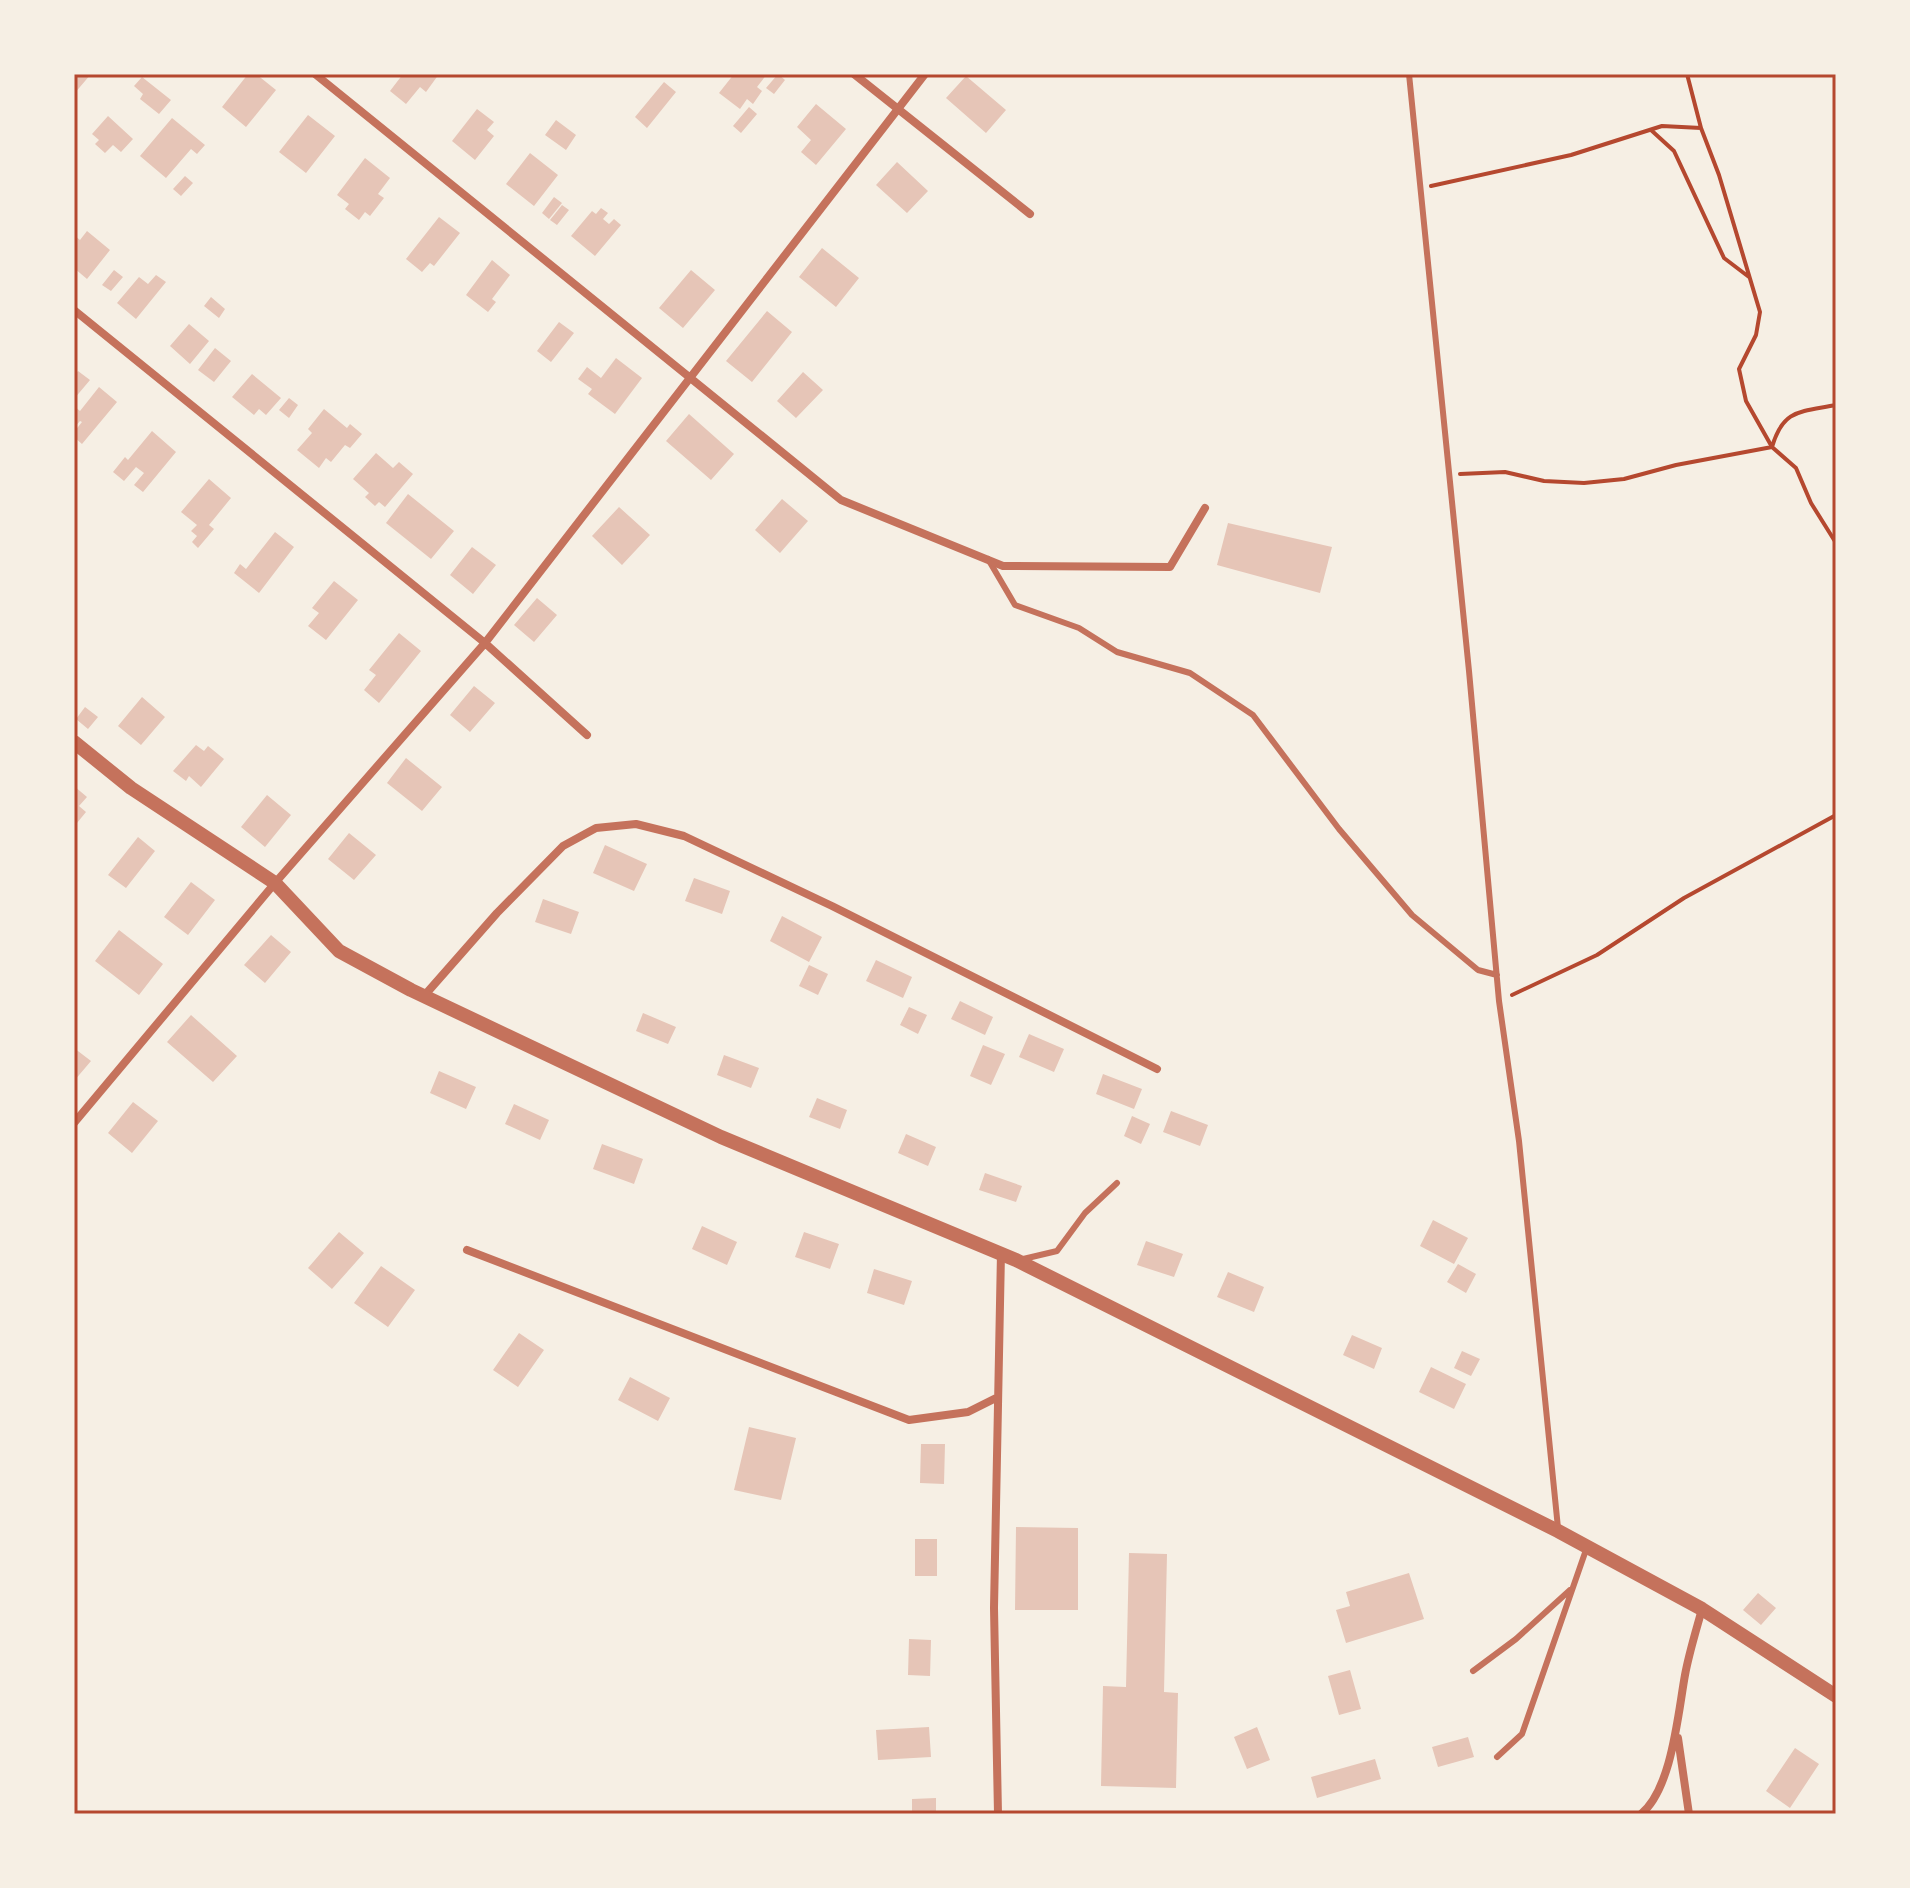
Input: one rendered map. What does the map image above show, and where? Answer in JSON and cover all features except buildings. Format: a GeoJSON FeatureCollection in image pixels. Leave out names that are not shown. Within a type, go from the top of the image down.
{"type":"FeatureCollection","features":[{"type":"Feature","properties":{"kind":"street"},"geometry":{"type":"LineString","coordinates":[[315,74],[841,500],[1003,566],[1170,567],[1205,508]]}},
{"type":"Feature","properties":{"kind":"street"},"geometry":{"type":"LineString","coordinates":[[854,74],[1030,214]]}},
{"type":"Feature","properties":{"kind":"street"},"geometry":{"type":"LineString","coordinates":[[74,1123],[275,883],[485,643],[925,74]]}},
{"type":"Feature","properties":{"kind":"street"},"geometry":{"type":"LineString","coordinates":[[74,310],[485,643],[587,735]]}},
{"type":"Feature","properties":{"kind":"street"},"geometry":{"type":"LineString","coordinates":[[74,742],[131,788],[275,883],[339,951],[424,996],[721,1137],[1016,1260],[1558,1531],[1702,1609],[1836,1696]]}},
{"type":"Feature","properties":{"kind":"street"},"geometry":{"type":"LineString","coordinates":[[424,996],[497,913],[563,846],[596,828],[636,824],[698,842],[1157,1069]]}},
{"type":"Feature","properties":{"kind":"street"},"geometry":{"type":"LineString","coordinates":[[467,1250],[909,1420],[968,1412],[998,1397]]}},
{"type":"Feature","properties":{"kind":"street"},"geometry":{"type":"LineString","coordinates":[[998,1814],[994,1608],[1001,1253]]}},
{"type":"Feature","properties":{"kind":"street"},"geometry":{"type":"LineString","coordinates":[[1641,1814],[1653,1805],[1677,1733],[1685,1675],[1702,1609]]}},
{"type":"Feature","properties":{"kind":"street"},"geometry":{"type":"LineString","coordinates":[[1677,1733],[1689,1814]]}},
{"type":"Feature","properties":{"kind":"lane"},"geometry":{"type":"LineString","coordinates":[[1409,74],[1499,1001],[1519,1141],[1558,1531]]}},
{"type":"Feature","properties":{"kind":"lane"},"geometry":{"type":"LineString","coordinates":[[988,559],[1015,605],[1079,628],[1117,652],[1190,673],[1253,715],[1339,829],[1412,915],[1478,970],[1497,975]]}},
{"type":"Feature","properties":{"kind":"lane"},"geometry":{"type":"LineString","coordinates":[[1016,1260],[1057,1251],[1085,1213],[1117,1183]]}},
{"type":"Feature","properties":{"kind":"lane"},"geometry":{"type":"LineString","coordinates":[[1497,1757],[1522,1734],[1587,1547]]}},
{"type":"Feature","properties":{"kind":"lane"},"geometry":{"type":"LineString","coordinates":[[1473,1671],[1516,1639],[1573,1588]]}},
{"type":"Feature","properties":{"kind":"path"},"geometry":{"type":"LineString","coordinates":[[1687,74],[1701,128],[1719,175],[1760,312],[1756,335],[1739,369],[1746,401],[1772,447],[1796,468],[1811,503],[1836,543]]}},
{"type":"Feature","properties":{"kind":"path"},"geometry":{"type":"LineString","coordinates":[[1420,188],[1571,155],[1662,126],[1701,128]]}},
{"type":"Feature","properties":{"kind":"path"},"geometry":{"type":"LineString","coordinates":[[1651,130],[1674,151],[1724,258],[1749,277]]}},
{"type":"Feature","properties":{"kind":"path"},"geometry":{"type":"LineString","coordinates":[[1772,447],[1778,427],[1798,412],[1836,405]]}},
{"type":"Feature","properties":{"kind":"path"},"geometry":{"type":"LineString","coordinates":[[1449,474],[1505,472],[1544,481],[1584,483],[1624,479],[1676,465],[1772,447]]}},
{"type":"Feature","properties":{"kind":"path"},"geometry":{"type":"LineString","coordinates":[[1499,1001],[1597,955],[1684,898],[1836,815]]}}]}
